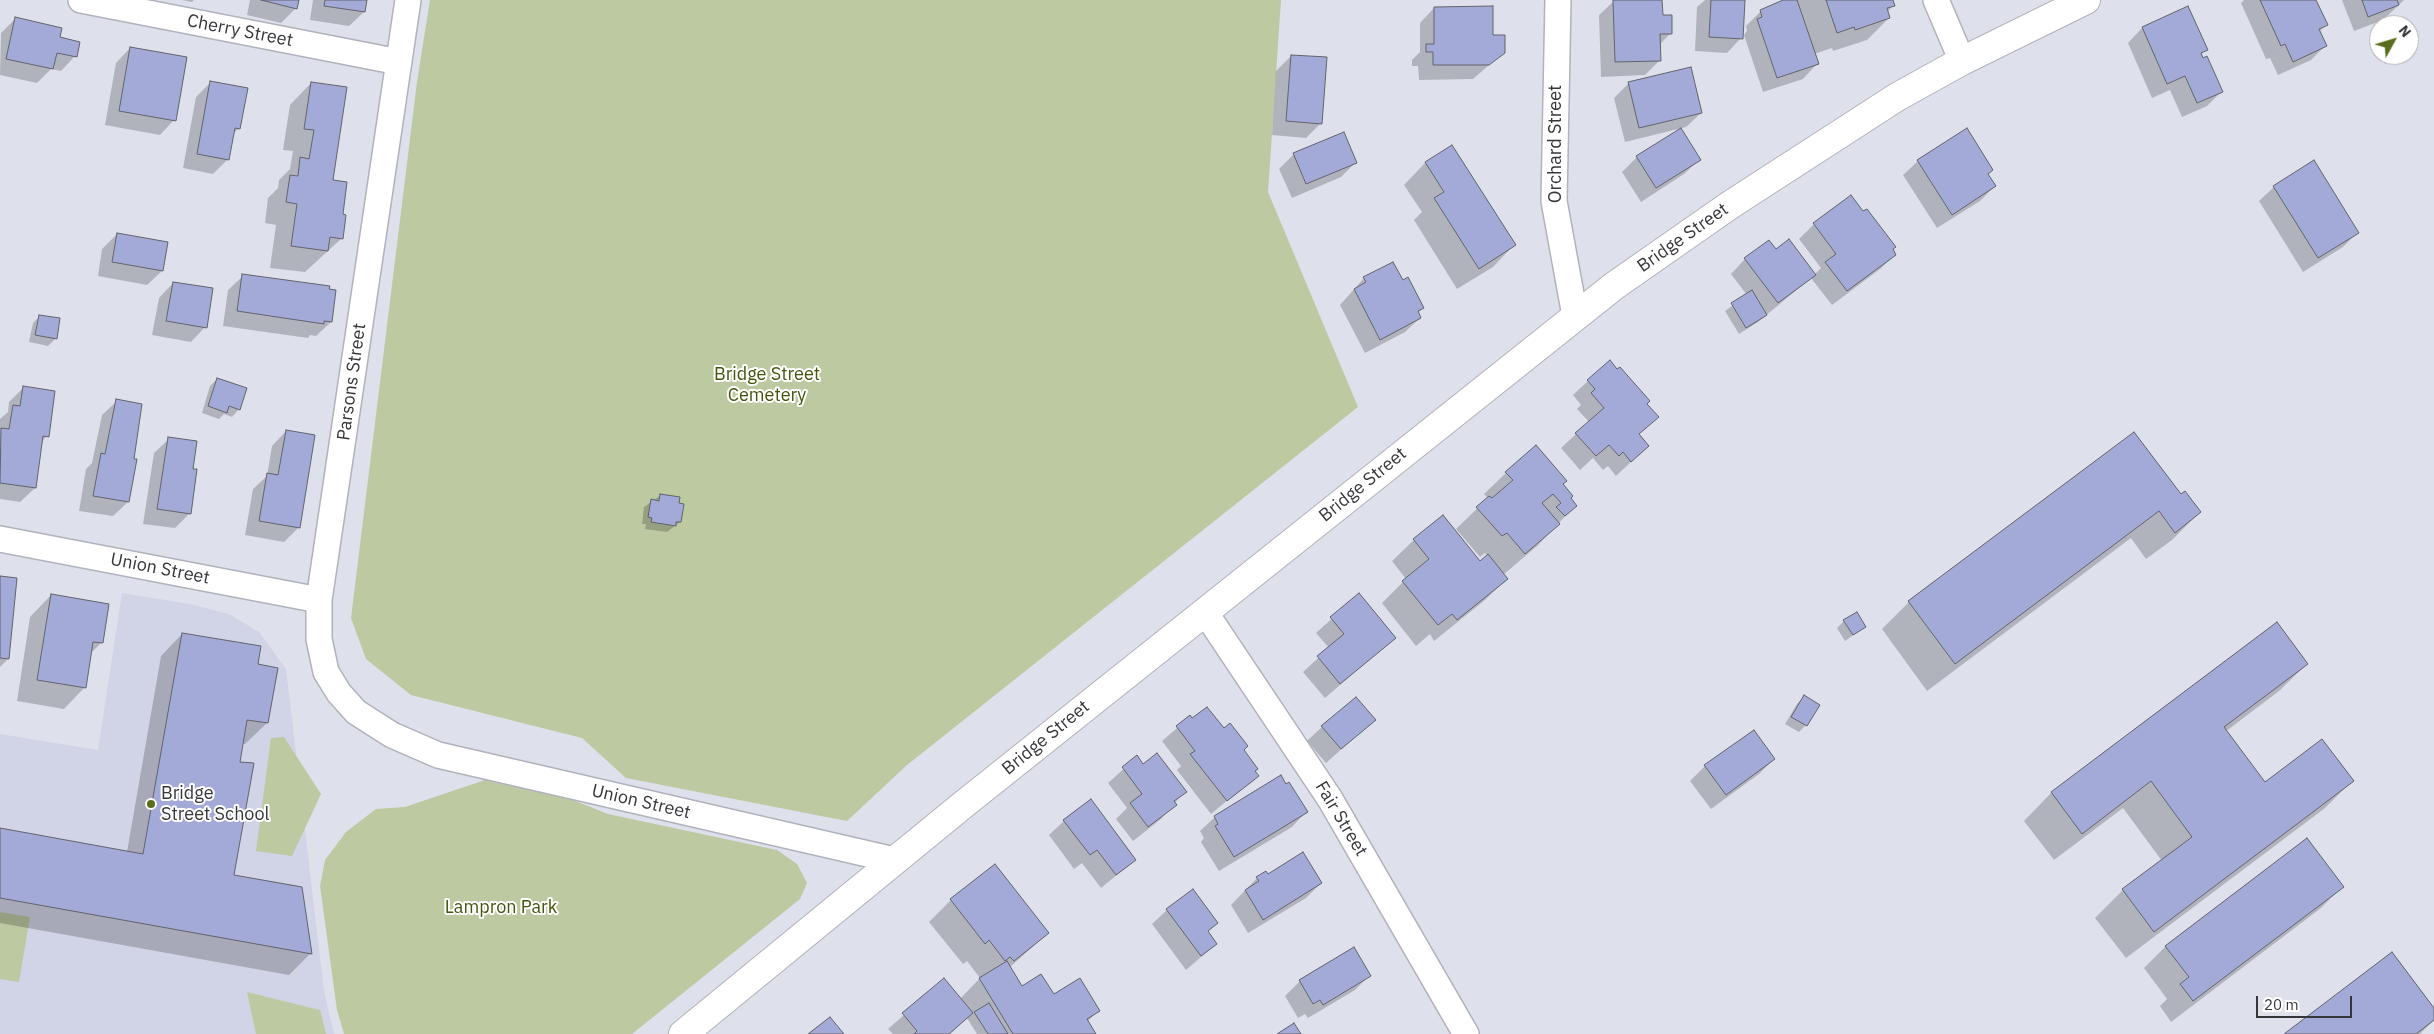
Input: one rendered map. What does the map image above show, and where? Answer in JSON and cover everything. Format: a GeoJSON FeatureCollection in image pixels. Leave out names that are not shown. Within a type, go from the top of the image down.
{"type":"FeatureCollection","features":[{"type":"Feature","properties":{"kind":"highway","name":"Bridge Street"},"geometry":{"type":"LineString","coordinates":[[682,1034],[894,860],[1575,316],[1730,205],[1889,102],[1962,61],[2086,0]]}},
{"type":"Feature","properties":{"kind":"street","name":"Cherry Street"},"geometry":{"type":"LineString","coordinates":[[81,0],[399,62]]}},
{"type":"Feature","properties":{"kind":"street","name":"Parsons Street"},"geometry":{"type":"LineString","coordinates":[[392,735],[356,712],[339,693],[326,672],[319,639],[319,600],[408,0]]}},
{"type":"Feature","properties":{"kind":"street","name":"Orchard Street"},"geometry":{"type":"LineString","coordinates":[[1558,0],[1554,201],[1575,316]]}},
{"type":"Feature","properties":{"kind":"street"},"geometry":{"type":"LineString","coordinates":[[1936,0],[1962,61]]}},
{"type":"Feature","properties":{"kind":"street","name":"Union Street"},"geometry":{"type":"LineString","coordinates":[[0,539],[319,600]]}},
{"type":"Feature","properties":{"kind":"street","name":"Fair Street"},"geometry":{"type":"LineString","coordinates":[[1205,612],[1330,799],[1466,1034]]}},
{"type":"Feature","properties":{"kind":"street","name":"Union Street"},"geometry":{"type":"LineString","coordinates":[[392,735],[438,755],[894,860]]}},
{"type":"Feature","properties":{"kind":"shaded area","name":"Bridge Street School"},"geometry":{"type":"Polygon","coordinates":[[[122,593],[190,604],[229,614],[259,632],[286,669],[324,991],[334,1034],[0,1034],[0,734],[98,750],[122,593]]]}},
{"type":"Feature","properties":{"kind":"green space","name":"Bridge Street Cemetery"},"geometry":{"type":"Polygon","coordinates":[[[430,0],[1281,0],[1268,192],[1358,407],[907,765],[847,821],[626,778],[582,738],[411,695],[366,659],[351,618],[417,82],[430,0]]]}},
{"type":"Feature","properties":{"kind":"green space"},"geometry":{"type":"Polygon","coordinates":[[[284,737],[321,794],[292,856],[256,851],[271,738],[284,737]]]}},
{"type":"Feature","properties":{"kind":"green space","name":"Lampron Park"},"geometry":{"type":"Polygon","coordinates":[[[497,776],[555,793],[608,814],[777,850],[797,864],[807,883],[800,899],[632,1034],[344,1034],[337,1010],[320,886],[325,860],[346,832],[376,809],[405,807],[497,776]]]}},
{"type":"Feature","properties":{"kind":"green space"},"geometry":{"type":"Polygon","coordinates":[[[0,912],[30,917],[19,982],[0,979],[0,912]]]}},
{"type":"Feature","properties":{"kind":"green space"},"geometry":{"type":"Polygon","coordinates":[[[247,992],[320,1010],[326,1034],[256,1034],[247,992]]]}},
{"type":"Feature","properties":{"kind":"building"},"geometry":{"type":"Polygon","coordinates":[[[261,0],[299,0],[297,9],[261,0]]]}},
{"type":"Feature","properties":{"kind":"building"},"geometry":{"type":"Polygon","coordinates":[[[325,0],[367,0],[365,12],[324,6],[325,0]]]}},
{"type":"Feature","properties":{"kind":"building"},"geometry":{"type":"Polygon","coordinates":[[[1613,0],[1662,0],[1663,15],[1672,15],[1672,34],[1660,34],[1661,61],[1615,62],[1613,0]]]}},
{"type":"Feature","properties":{"kind":"building"},"geometry":{"type":"Polygon","coordinates":[[[1711,0],[1745,0],[1743,39],[1709,37],[1711,0]]]}},
{"type":"Feature","properties":{"kind":"building"},"geometry":{"type":"Polygon","coordinates":[[[1783,0],[1797,0],[1819,64],[1777,78],[1757,19],[1762,17],[1760,10],[1783,0]]]}},
{"type":"Feature","properties":{"kind":"building"},"geometry":{"type":"Polygon","coordinates":[[[1826,0],[1893,0],[1895,6],[1887,8],[1890,18],[1855,30],[1854,27],[1837,33],[1826,0]]]}},
{"type":"Feature","properties":{"kind":"building"},"geometry":{"type":"Polygon","coordinates":[[[2260,0],[2316,0],[2328,25],[2319,29],[2327,46],[2293,62],[2285,44],[2281,46],[2260,0]]]}},
{"type":"Feature","properties":{"kind":"building"},"geometry":{"type":"Polygon","coordinates":[[[2362,0],[2397,0],[2399,5],[2369,15],[2368,17],[2362,0]]]}},
{"type":"Feature","properties":{"kind":"building"},"geometry":{"type":"Polygon","coordinates":[[[1493,6],[1493,35],[1505,35],[1505,53],[1489,65],[1433,65],[1433,52],[1426,52],[1426,44],[1434,44],[1434,7],[1493,6]]]}},
{"type":"Feature","properties":{"kind":"building"},"geometry":{"type":"Polygon","coordinates":[[[2188,6],[2208,50],[2201,53],[2203,58],[2207,56],[2223,92],[2197,103],[2185,76],[2167,84],[2142,27],[2188,6]]]}},
{"type":"Feature","properties":{"kind":"building"},"geometry":{"type":"Polygon","coordinates":[[[15,17],[62,28],[60,37],[80,42],[77,57],[57,53],[53,69],[6,59],[15,17]]]}},
{"type":"Feature","properties":{"kind":"building"},"geometry":{"type":"Polygon","coordinates":[[[130,47],[187,57],[176,121],[119,111],[130,47]]]}},
{"type":"Feature","properties":{"kind":"building"},"geometry":{"type":"Polygon","coordinates":[[[1291,55],[1327,57],[1322,124],[1286,121],[1291,55]]]}},
{"type":"Feature","properties":{"kind":"building"},"geometry":{"type":"Polygon","coordinates":[[[1691,67],[1702,113],[1639,128],[1628,82],[1691,67]]]}},
{"type":"Feature","properties":{"kind":"building"},"geometry":{"type":"Polygon","coordinates":[[[210,81],[248,88],[240,129],[235,128],[229,160],[197,154],[210,81]]]}},
{"type":"Feature","properties":{"kind":"building"},"geometry":{"type":"Polygon","coordinates":[[[311,82],[347,87],[333,180],[347,182],[343,214],[346,215],[343,239],[330,237],[328,251],[291,246],[297,204],[286,202],[290,175],[298,176],[300,157],[309,159],[314,130],[304,129],[311,82]]]}},
{"type":"Feature","properties":{"kind":"building"},"geometry":{"type":"Polygon","coordinates":[[[1681,128],[1701,160],[1656,188],[1636,156],[1681,128]]]}},
{"type":"Feature","properties":{"kind":"building"},"geometry":{"type":"Polygon","coordinates":[[[1967,128],[1993,170],[1988,174],[1996,186],[1952,215],[1917,160],[1967,128]]]}},
{"type":"Feature","properties":{"kind":"building"},"geometry":{"type":"Polygon","coordinates":[[[1344,132],[1357,163],[1306,184],[1293,153],[1344,132]]]}},
{"type":"Feature","properties":{"kind":"building"},"geometry":{"type":"Polygon","coordinates":[[[1452,145],[1516,245],[1479,269],[1434,198],[1444,192],[1425,162],[1452,145]]]}},
{"type":"Feature","properties":{"kind":"building"},"geometry":{"type":"Polygon","coordinates":[[[2314,160],[2359,233],[2318,258],[2273,186],[2314,160]]]}},
{"type":"Feature","properties":{"kind":"building"},"geometry":{"type":"Polygon","coordinates":[[[1851,195],[1863,211],[1867,209],[1896,247],[1893,249],[1896,255],[1847,291],[1825,262],[1836,254],[1813,223],[1851,195]]]}},
{"type":"Feature","properties":{"kind":"building"},"geometry":{"type":"Polygon","coordinates":[[[117,233],[168,242],[163,271],[112,262],[117,233]]]}},
{"type":"Feature","properties":{"kind":"building"},"geometry":{"type":"Polygon","coordinates":[[[1789,239],[1816,275],[1778,303],[1744,258],[1769,240],[1776,249],[1789,239]]]}},
{"type":"Feature","properties":{"kind":"building"},"geometry":{"type":"Polygon","coordinates":[[[1393,262],[1403,280],[1408,277],[1424,308],[1418,311],[1421,318],[1380,340],[1354,289],[1366,282],[1363,277],[1393,262]]]}},
{"type":"Feature","properties":{"kind":"building"},"geometry":{"type":"Polygon","coordinates":[[[242,274],[330,286],[329,289],[336,290],[332,322],[324,321],[324,324],[237,311],[242,274]]]}},
{"type":"Feature","properties":{"kind":"building"},"geometry":{"type":"Polygon","coordinates":[[[173,282],[213,288],[207,328],[166,321],[173,282]]]}},
{"type":"Feature","properties":{"kind":"building"},"geometry":{"type":"Polygon","coordinates":[[[1752,290],[1767,315],[1746,328],[1731,303],[1752,290]]]}},
{"type":"Feature","properties":{"kind":"building"},"geometry":{"type":"Polygon","coordinates":[[[39,315],[60,318],[57,339],[35,335],[39,315]]]}},
{"type":"Feature","properties":{"kind":"building"},"geometry":{"type":"Polygon","coordinates":[[[1610,360],[1617,369],[1620,367],[1650,401],[1647,404],[1659,417],[1639,434],[1649,446],[1631,462],[1623,452],[1619,456],[1609,445],[1596,456],[1575,433],[1604,408],[1591,393],[1595,389],[1587,380],[1610,360]]]}},
{"type":"Feature","properties":{"kind":"building"},"geometry":{"type":"Polygon","coordinates":[[[217,378],[247,388],[240,410],[229,406],[227,413],[208,406],[217,378]]]}},
{"type":"Feature","properties":{"kind":"building"},"geometry":{"type":"Polygon","coordinates":[[[23,386],[55,391],[49,437],[43,436],[36,488],[0,483],[1,428],[9,429],[13,405],[20,406],[23,386]]]}},
{"type":"Feature","properties":{"kind":"building"},"geometry":{"type":"Polygon","coordinates":[[[116,399],[142,404],[134,459],[137,459],[129,502],[93,496],[101,453],[105,454],[116,399]]]}},
{"type":"Feature","properties":{"kind":"building"},"geometry":{"type":"Polygon","coordinates":[[[286,430],[315,435],[300,528],[259,521],[267,473],[278,475],[286,430]]]}},
{"type":"Feature","properties":{"kind":"building"},"geometry":{"type":"Polygon","coordinates":[[[2134,432],[2181,494],[2185,491],[2201,512],[2175,533],[2159,511],[1955,664],[1908,601],[2134,432]]]}},
{"type":"Feature","properties":{"kind":"building"},"geometry":{"type":"Polygon","coordinates":[[[168,437],[197,441],[193,469],[197,469],[191,514],[157,509],[168,437]]]}},
{"type":"Feature","properties":{"kind":"building"},"geometry":{"type":"Polygon","coordinates":[[[1536,445],[1567,481],[1563,484],[1573,496],[1571,498],[1577,506],[1565,516],[1556,507],[1561,503],[1553,494],[1542,503],[1560,524],[1525,554],[1507,533],[1502,536],[1476,507],[1489,496],[1492,498],[1513,480],[1505,472],[1536,445]]]}},
{"type":"Feature","properties":{"kind":"building"},"geometry":{"type":"Polygon","coordinates":[[[660,494],[680,497],[679,503],[684,504],[681,522],[676,522],[676,526],[651,522],[652,518],[648,517],[651,499],[659,501],[660,494]]]}},
{"type":"Feature","properties":{"kind":"building"},"geometry":{"type":"Polygon","coordinates":[[[1443,515],[1480,561],[1488,554],[1508,579],[1457,620],[1452,614],[1438,625],[1402,581],[1429,559],[1413,539],[1443,515]]]}},
{"type":"Feature","properties":{"kind":"building"},"geometry":{"type":"Polygon","coordinates":[[[0,576],[17,578],[9,659],[0,658],[0,576]]]}},
{"type":"Feature","properties":{"kind":"building"},"geometry":{"type":"Polygon","coordinates":[[[1359,593],[1396,638],[1340,684],[1317,656],[1344,634],[1330,617],[1359,593]]]}},
{"type":"Feature","properties":{"kind":"building"},"geometry":{"type":"Polygon","coordinates":[[[51,594],[109,604],[103,643],[93,642],[86,688],[37,680],[51,594]]]}},
{"type":"Feature","properties":{"kind":"building"},"geometry":{"type":"Polygon","coordinates":[[[1857,612],[1866,627],[1853,635],[1843,620],[1857,612]]]}},
{"type":"Feature","properties":{"kind":"building"},"geometry":{"type":"Polygon","coordinates":[[[2277,622],[2308,664],[2224,727],[2265,782],[2322,739],[2354,781],[2154,932],[2122,889],[2192,837],[2151,781],[2082,834],[2051,792],[2277,622]]]}},
{"type":"Feature","properties":{"kind":"building"},"geometry":{"type":"Polygon","coordinates":[[[182,633],[261,646],[258,664],[278,668],[268,723],[247,720],[240,762],[254,763],[234,875],[302,887],[312,954],[0,898],[0,828],[143,854],[182,633]]]}},
{"type":"Feature","properties":{"kind":"building"},"geometry":{"type":"Polygon","coordinates":[[[1804,695],[1820,705],[1807,726],[1791,717],[1804,695]]]}},
{"type":"Feature","properties":{"kind":"building"},"geometry":{"type":"Polygon","coordinates":[[[1356,697],[1376,720],[1341,749],[1321,726],[1356,697]]]}},
{"type":"Feature","properties":{"kind":"building"},"geometry":{"type":"Polygon","coordinates":[[[1207,707],[1224,728],[1230,723],[1248,746],[1244,750],[1258,769],[1255,771],[1259,776],[1227,801],[1190,754],[1195,751],[1176,726],[1190,715],[1192,718],[1207,707]]]}},
{"type":"Feature","properties":{"kind":"building"},"geometry":{"type":"Polygon","coordinates":[[[1754,730],[1775,759],[1726,795],[1704,765],[1754,730]]]}},
{"type":"Feature","properties":{"kind":"building"},"geometry":{"type":"Polygon","coordinates":[[[1157,753],[1187,792],[1174,801],[1177,805],[1148,827],[1130,803],[1142,794],[1122,767],[1137,755],[1143,764],[1157,753]]]}},
{"type":"Feature","properties":{"kind":"building"},"geometry":{"type":"Polygon","coordinates":[[[1281,775],[1286,784],[1289,782],[1308,812],[1234,857],[1215,826],[1218,824],[1214,816],[1281,775]]]}},
{"type":"Feature","properties":{"kind":"building"},"geometry":{"type":"Polygon","coordinates":[[[1091,799],[1136,860],[1116,875],[1097,850],[1090,855],[1063,820],[1091,799]]]}},
{"type":"Feature","properties":{"kind":"building"},"geometry":{"type":"Polygon","coordinates":[[[2307,838],[2344,887],[2193,1001],[2180,984],[2189,977],[2165,946],[2307,838]]]}},
{"type":"Feature","properties":{"kind":"building"},"geometry":{"type":"Polygon","coordinates":[[[1303,852],[1322,883],[1263,920],[1245,890],[1259,881],[1256,877],[1266,871],[1268,874],[1303,852]]]}},
{"type":"Feature","properties":{"kind":"building"},"geometry":{"type":"Polygon","coordinates":[[[995,864],[1049,933],[1014,961],[1010,957],[1005,961],[989,940],[985,944],[950,899],[995,864]]]}},
{"type":"Feature","properties":{"kind":"building"},"geometry":{"type":"Polygon","coordinates":[[[1193,889],[1218,923],[1208,931],[1217,944],[1201,956],[1166,909],[1193,889]]]}},
{"type":"Feature","properties":{"kind":"building"},"geometry":{"type":"Polygon","coordinates":[[[1354,947],[1371,976],[1323,1005],[1320,1000],[1313,1004],[1299,980],[1354,947]]]}},
{"type":"Feature","properties":{"kind":"building"},"geometry":{"type":"Polygon","coordinates":[[[2392,952],[2434,1008],[2434,1020],[2416,1034],[2284,1034],[2392,952]]]}},
{"type":"Feature","properties":{"kind":"building"},"geometry":{"type":"Polygon","coordinates":[[[1007,961],[1022,986],[1041,974],[1054,994],[1080,978],[1100,1011],[1087,1019],[1096,1034],[1013,1034],[979,978],[1007,961]]]}},
{"type":"Feature","properties":{"kind":"building"},"geometry":{"type":"Polygon","coordinates":[[[944,978],[973,1013],[949,1034],[914,1034],[917,1031],[902,1013],[944,978]]]}},
{"type":"Feature","properties":{"kind":"building"},"geometry":{"type":"Polygon","coordinates":[[[989,1003],[1008,1034],[988,1034],[974,1012],[989,1003]]]}},
{"type":"Feature","properties":{"kind":"building"},"geometry":{"type":"Polygon","coordinates":[[[830,1017],[844,1034],[808,1034],[830,1017]]]}},
{"type":"Feature","properties":{"kind":"building"},"geometry":{"type":"Polygon","coordinates":[[[1294,1023],[1301,1034],[1277,1034],[1294,1023]]]}},
{"type":"Feature","properties":{"kind":"place","name":"Bridge Street School"},"geometry":{"type":"Point","coordinates":[151,804]}}]}
